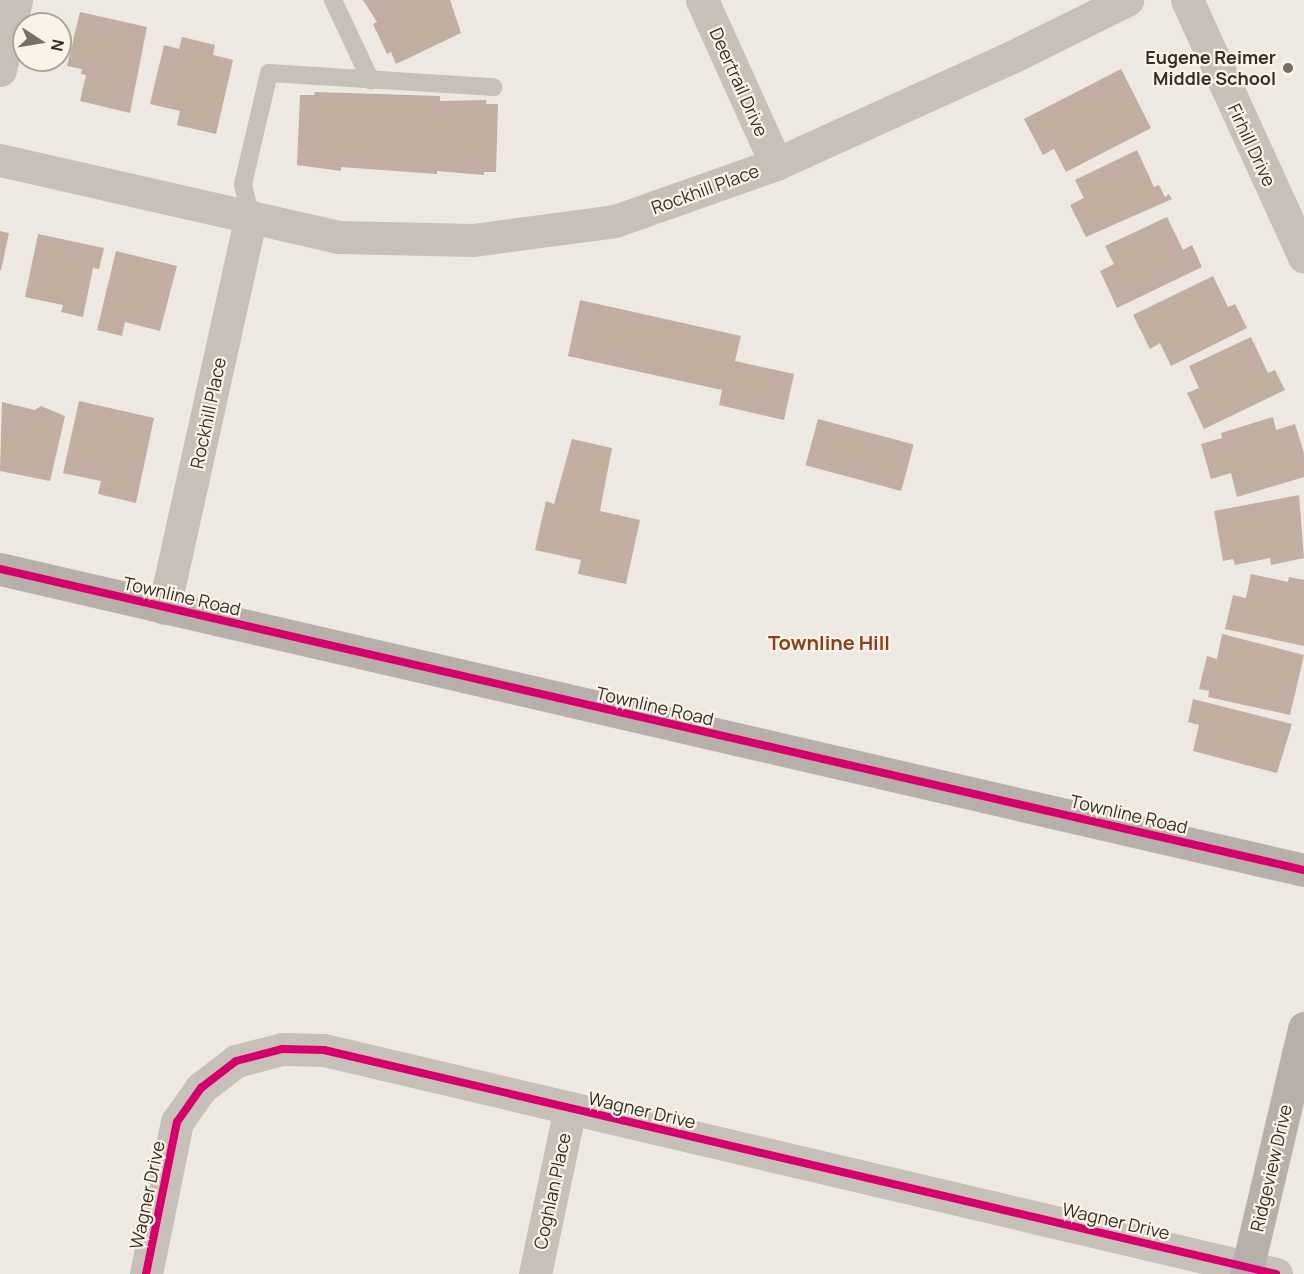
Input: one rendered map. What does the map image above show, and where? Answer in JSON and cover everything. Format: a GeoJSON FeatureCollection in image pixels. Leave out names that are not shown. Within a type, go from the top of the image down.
{"type":"FeatureCollection","features":[{"type":"Feature","properties":{"kind":"street"},"geometry":{"type":"LineString","coordinates":[[0,70],[16,0]]}},
{"type":"Feature","properties":{"kind":"street","name":"Deertrail Drive"},"geometry":{"type":"LineString","coordinates":[[702,0],[776,164]]}},
{"type":"Feature","properties":{"kind":"street","name":"Rockhill Place"},"geometry":{"type":"LineString","coordinates":[[0,160],[339,237],[473,240],[615,222],[776,164],[1010,58],[1127,0]]}},
{"type":"Feature","properties":{"kind":"street","name":"Firhill Drive"},"geometry":{"type":"LineString","coordinates":[[1187,0],[1304,257]]}},
{"type":"Feature","properties":{"kind":"street","name":"Rockhill Place"},"geometry":{"type":"LineString","coordinates":[[164,608],[251,217]]}},
{"type":"Feature","properties":{"kind":"street","name":"Townline Road"},"geometry":{"type":"LineString","coordinates":[[0,569],[1304,870]]}},
{"type":"Feature","properties":{"kind":"street","name":"Ridgeview Drive"},"geometry":{"type":"LineString","coordinates":[[1257,1272],[1304,1028]]}},
{"type":"Feature","properties":{"kind":"street","name":"Wagner Drive"},"geometry":{"type":"LineString","coordinates":[[146,1274],[177,1122],[201,1088],[236,1061],[282,1048],[324,1050],[1257,1272]]}},
{"type":"Feature","properties":{"kind":"street","name":"Coghlan Place"},"geometry":{"type":"LineString","coordinates":[[535,1274],[570,1108]]}},
{"type":"Feature","properties":{"kind":"lane"},"geometry":{"type":"LineString","coordinates":[[333,0],[371,81]]}},
{"type":"Feature","properties":{"kind":"lane"},"geometry":{"type":"LineString","coordinates":[[251,217],[243,184],[269,73],[494,87]]}},
{"type":"Feature","properties":{"kind":"building"},"geometry":{"type":"Polygon","coordinates":[[[363,0],[450,0],[461,33],[396,64],[391,52],[387,54],[373,24],[377,22],[363,0]]]}},
{"type":"Feature","properties":{"kind":"building"},"geometry":{"type":"Polygon","coordinates":[[[80,12],[147,27],[130,113],[80,101],[86,75],[81,74],[82,69],[72,67],[72,45],[80,12]]]}},
{"type":"Feature","properties":{"kind":"building"},"geometry":{"type":"Polygon","coordinates":[[[182,37],[215,45],[213,55],[233,60],[216,134],[177,125],[180,111],[150,104],[164,45],[179,49],[182,37]]]}},
{"type":"Feature","properties":{"kind":"building"},"geometry":{"type":"Polygon","coordinates":[[[1121,69],[1151,128],[1066,172],[1054,149],[1043,155],[1024,119],[1121,69]]]}},
{"type":"Feature","properties":{"kind":"building"},"geometry":{"type":"Polygon","coordinates":[[[315,92],[440,96],[440,101],[486,100],[486,104],[498,104],[496,172],[484,172],[484,175],[437,171],[437,174],[341,167],[341,171],[297,165],[300,95],[314,95],[315,92]]]}},
{"type":"Feature","properties":{"kind":"building"},"geometry":{"type":"Polygon","coordinates":[[[1137,150],[1154,187],[1159,185],[1165,197],[1169,194],[1172,199],[1086,237],[1070,205],[1084,198],[1075,180],[1137,150]]]}},
{"type":"Feature","properties":{"kind":"building"},"geometry":{"type":"Polygon","coordinates":[[[1167,217],[1183,250],[1192,245],[1202,267],[1117,308],[1100,271],[1114,264],[1105,246],[1167,217]]]}},
{"type":"Feature","properties":{"kind":"building"},"geometry":{"type":"Polygon","coordinates":[[[0,231],[9,233],[1,270],[0,270],[0,231]]]}},
{"type":"Feature","properties":{"kind":"building"},"geometry":{"type":"Polygon","coordinates":[[[38,234],[104,248],[99,269],[93,268],[83,317],[61,312],[63,305],[25,297],[38,234]]]}},
{"type":"Feature","properties":{"kind":"building"},"geometry":{"type":"Polygon","coordinates":[[[116,251],[177,266],[160,331],[125,322],[122,336],[97,330],[116,251]]]}},
{"type":"Feature","properties":{"kind":"building"},"geometry":{"type":"Polygon","coordinates":[[[1213,276],[1228,307],[1235,304],[1247,328],[1171,366],[1160,343],[1150,349],[1133,315],[1213,276]]]}},
{"type":"Feature","properties":{"kind":"building"},"geometry":{"type":"Polygon","coordinates":[[[580,300],[741,336],[735,361],[794,374],[784,420],[719,405],[722,390],[568,356],[580,300]]]}},
{"type":"Feature","properties":{"kind":"building"},"geometry":{"type":"Polygon","coordinates":[[[1251,337],[1268,373],[1275,370],[1285,390],[1204,429],[1187,393],[1199,388],[1189,366],[1251,337]]]}},
{"type":"Feature","properties":{"kind":"building"},"geometry":{"type":"Polygon","coordinates":[[[79,401],[154,418],[136,503],[98,494],[101,481],[63,473],[79,401]]]}},
{"type":"Feature","properties":{"kind":"building"},"geometry":{"type":"Polygon","coordinates":[[[2,402],[35,410],[41,406],[65,416],[50,481],[0,471],[2,402]]]}},
{"type":"Feature","properties":{"kind":"building"},"geometry":{"type":"Polygon","coordinates":[[[1273,417],[1276,430],[1295,424],[1304,453],[1304,477],[1237,497],[1231,473],[1211,479],[1201,444],[1222,438],[1221,433],[1273,417]]]}},
{"type":"Feature","properties":{"kind":"building"},"geometry":{"type":"Polygon","coordinates":[[[818,419],[914,445],[901,491],[806,465],[818,419]]]}},
{"type":"Feature","properties":{"kind":"building"},"geometry":{"type":"Polygon","coordinates":[[[572,439],[612,448],[600,511],[640,520],[626,584],[578,574],[581,560],[535,550],[546,501],[554,504],[572,439]]]}},
{"type":"Feature","properties":{"kind":"building"},"geometry":{"type":"Polygon","coordinates":[[[1299,495],[1304,558],[1271,565],[1270,558],[1235,565],[1233,559],[1223,561],[1214,511],[1299,495]]]}},
{"type":"Feature","properties":{"kind":"building"},"geometry":{"type":"Polygon","coordinates":[[[1251,574],[1288,582],[1289,577],[1304,580],[1304,646],[1225,629],[1233,595],[1246,598],[1251,574]]]}},
{"type":"Feature","properties":{"kind":"building"},"geometry":{"type":"Polygon","coordinates":[[[1222,634],[1304,655],[1290,715],[1208,697],[1209,691],[1199,689],[1207,656],[1217,659],[1222,634]]]}},
{"type":"Feature","properties":{"kind":"building"},"geometry":{"type":"Polygon","coordinates":[[[1193,699],[1292,724],[1277,773],[1193,751],[1199,725],[1188,722],[1193,699]]]}},
{"type":"Feature","properties":{"kind":"cycle path"},"geometry":{"type":"LineString","coordinates":[[0,569],[1304,870]]}},
{"type":"Feature","properties":{"kind":"cycle path"},"geometry":{"type":"LineString","coordinates":[[146,1274],[177,1122],[201,1088],[236,1061],[282,1049],[324,1050],[1276,1274]]}},
{"type":"Feature","properties":{"kind":"place","name":"Eugene Reimer Middle School"},"geometry":{"type":"Point","coordinates":[1288,68]}},
{"type":"Feature","properties":{"kind":"district","name":"Townline Hill"},"geometry":{"type":"Point","coordinates":[829,642]}}]}
